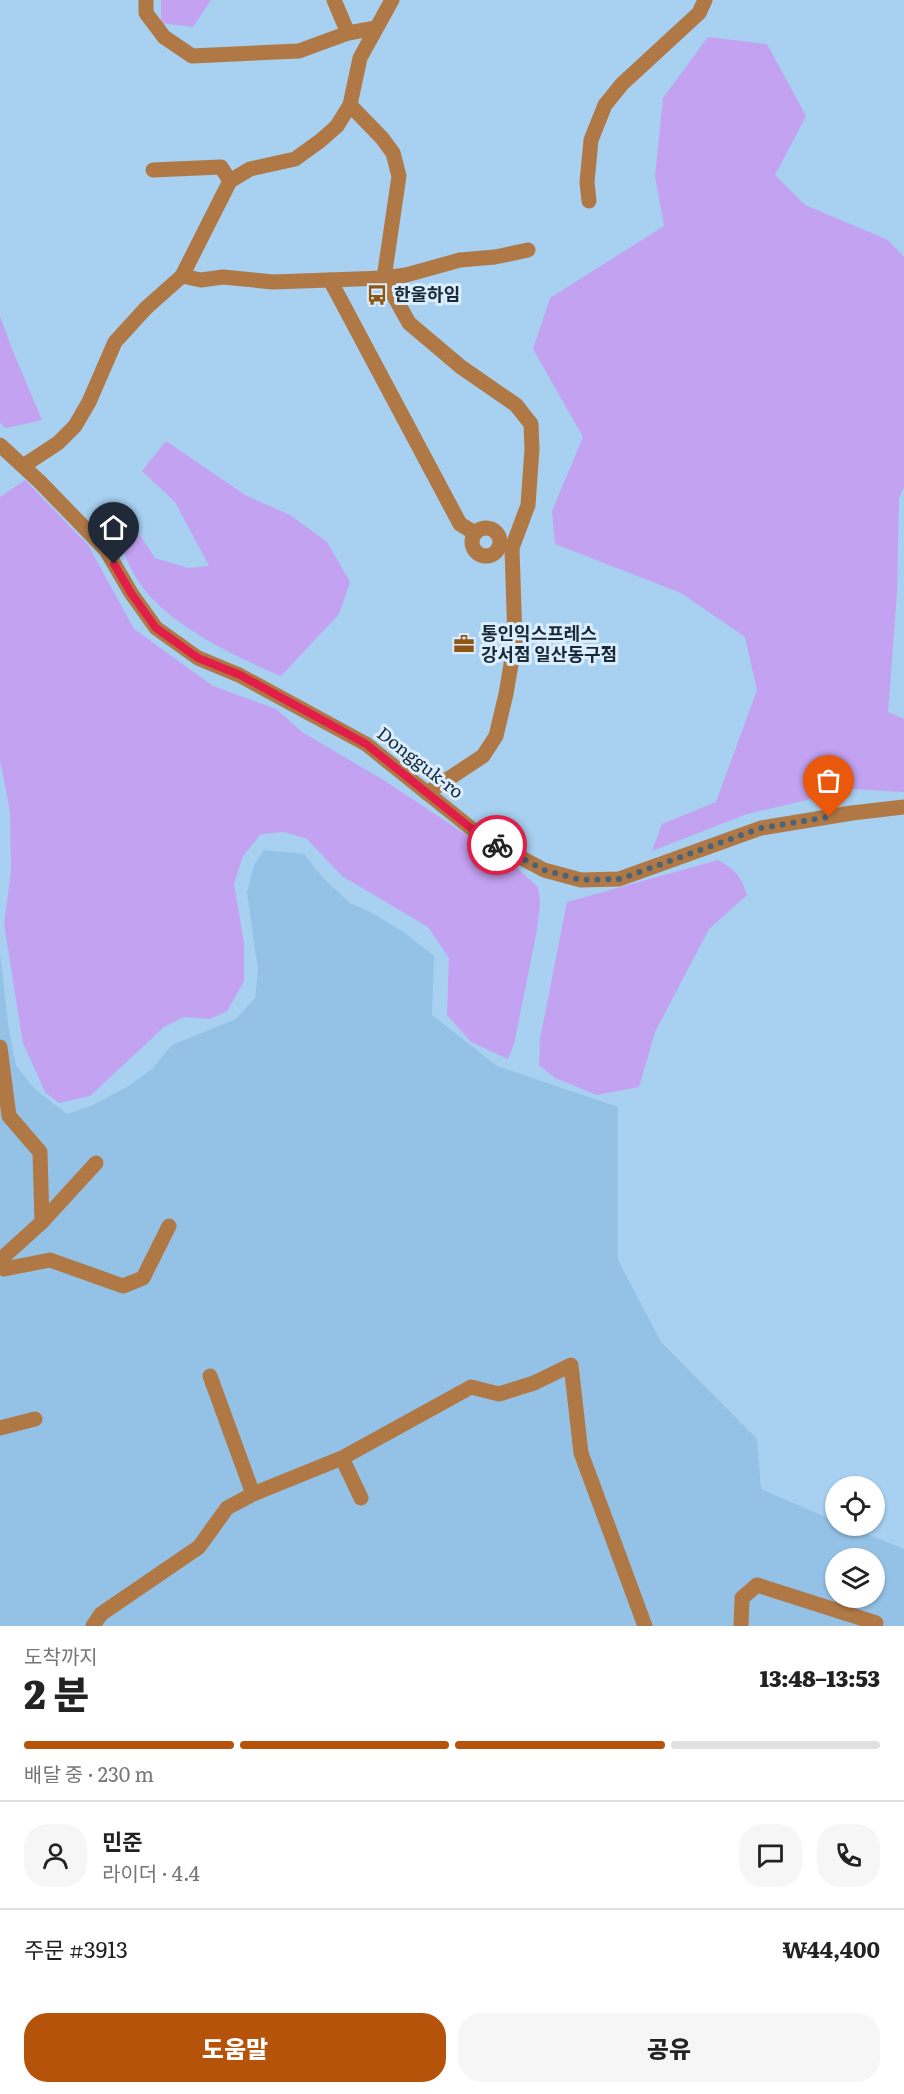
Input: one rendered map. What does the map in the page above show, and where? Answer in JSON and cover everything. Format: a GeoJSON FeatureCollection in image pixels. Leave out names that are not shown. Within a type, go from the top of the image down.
{"type":"FeatureCollection","features":[{"type":"Feature","properties":{"kind":"street"},"geometry":{"type":"LineString","coordinates":[[146,0],[146,13],[164,37],[192,56],[299,51],[348,33],[376,28]]}},
{"type":"Feature","properties":{"kind":"street"},"geometry":{"type":"LineString","coordinates":[[334,0],[348,33]]}},
{"type":"Feature","properties":{"kind":"street"},"geometry":{"type":"LineString","coordinates":[[23,466],[58,443],[75,426],[89,402],[115,342],[146,308],[182,276],[230,180],[250,169],[295,159],[337,126],[350,105],[360,58],[392,0]]}},
{"type":"Feature","properties":{"kind":"street"},"geometry":{"type":"LineString","coordinates":[[589,201],[587,182],[591,140],[605,105],[621,84],[699,12],[705,0]]}},
{"type":"Feature","properties":{"kind":"street"},"geometry":{"type":"LineString","coordinates":[[350,105],[382,138],[393,153],[399,176],[384,278],[409,323],[461,366],[516,405],[531,424],[532,449],[528,505],[506,547],[514,641],[496,736],[483,756],[427,793]]}},
{"type":"Feature","properties":{"kind":"street"},"geometry":{"type":"LineString","coordinates":[[153,170],[221,167],[230,180]]}},
{"type":"Feature","properties":{"kind":"street"},"geometry":{"type":"LineString","coordinates":[[182,276],[201,280],[223,277],[273,282],[384,278],[406,275],[460,260],[495,257],[528,250]]}},
{"type":"Feature","properties":{"kind":"street"},"geometry":{"type":"LineString","coordinates":[[330,280],[460,524],[475,534],[473,546],[482,555],[491,554],[506,547]]}},
{"type":"Feature","properties":{"kind":"street","name":"Dongguk-ro"},"geometry":{"type":"LineString","coordinates":[[0,445],[106,550],[131,593],[156,628],[198,658],[240,675],[366,744],[482,837],[544,870],[581,880],[620,879],[761,828],[904,807]]}},
{"type":"Feature","properties":{"kind":"street"},"geometry":{"type":"LineString","coordinates":[[0,1047],[9,1116],[40,1152],[42,1222]]}},
{"type":"Feature","properties":{"kind":"street"},"geometry":{"type":"LineString","coordinates":[[0,1260],[42,1222],[96,1163]]}},
{"type":"Feature","properties":{"kind":"street"},"geometry":{"type":"LineString","coordinates":[[0,1266],[4,1269],[50,1260],[123,1286],[143,1278],[169,1226]]}},
{"type":"Feature","properties":{"kind":"street"},"geometry":{"type":"LineString","coordinates":[[93,1626],[101,1614],[199,1547],[227,1508],[253,1494],[342,1458],[471,1387],[499,1394],[534,1383],[571,1365],[581,1454],[645,1626]]}},
{"type":"Feature","properties":{"kind":"street"},"geometry":{"type":"LineString","coordinates":[[210,1376],[253,1494]]}},
{"type":"Feature","properties":{"kind":"street"},"geometry":{"type":"LineString","coordinates":[[0,1428],[35,1419]]}},
{"type":"Feature","properties":{"kind":"street"},"geometry":{"type":"LineString","coordinates":[[342,1458],[361,1498]]}},
{"type":"Feature","properties":{"kind":"street"},"geometry":{"type":"LineString","coordinates":[[741,1626],[742,1598],[757,1585],[876,1623]]}},
{"type":"Feature","properties":{"kind":"shaded area"},"geometry":{"type":"Polygon","coordinates":[[[161,0],[211,0],[193,27],[161,23],[161,0]]]}},
{"type":"Feature","properties":{"kind":"shaded area"},"geometry":{"type":"Polygon","coordinates":[[[708,37],[767,44],[806,116],[775,175],[805,205],[888,240],[904,257],[904,487],[899,498],[897,593],[888,712],[904,719],[904,792],[853,789],[747,814],[652,851],[662,824],[716,802],[757,690],[745,637],[681,593],[555,544],[552,511],[583,437],[533,349],[550,298],[664,226],[655,176],[663,98],[708,37]]]}},
{"type":"Feature","properties":{"kind":"shaded area"},"geometry":{"type":"Polygon","coordinates":[[[0,316],[42,420],[6,428],[0,423],[0,316]]]}},
{"type":"Feature","properties":{"kind":"shaded area"},"geometry":{"type":"Polygon","coordinates":[[[166,441],[245,495],[290,515],[327,542],[350,582],[339,614],[281,676],[244,660],[186,627],[153,600],[129,564],[112,527],[127,516],[155,558],[188,568],[209,566],[175,502],[142,471],[166,441]]]}},
{"type":"Feature","properties":{"kind":"shaded area"},"geometry":{"type":"Polygon","coordinates":[[[25,480],[88,545],[134,629],[213,686],[276,709],[302,732],[385,781],[518,869],[538,887],[540,903],[537,930],[514,1044],[508,1059],[471,1042],[447,1015],[449,958],[428,927],[342,876],[307,839],[285,832],[261,834],[243,856],[234,884],[244,943],[244,981],[227,1011],[210,1019],[184,1017],[164,1027],[90,1096],[59,1103],[45,1092],[23,1043],[4,924],[11,872],[10,811],[0,760],[0,497],[25,480]]]}},
{"type":"Feature","properties":{"kind":"shaded area"},"geometry":{"type":"Polygon","coordinates":[[[264,850],[304,854],[323,878],[350,903],[405,933],[434,956],[432,1015],[497,1066],[618,1107],[618,1260],[661,1342],[757,1439],[761,1489],[825,1517],[825,1536],[872,1536],[904,1549],[904,1626],[0,1626],[0,952],[8,1024],[16,1066],[35,1089],[67,1114],[91,1106],[127,1087],[152,1069],[172,1045],[236,1019],[255,998],[258,970],[247,892],[254,865],[264,850]]]}},
{"type":"Feature","properties":{"kind":"shaded area"},"geometry":{"type":"Polygon","coordinates":[[[718,860],[737,874],[747,895],[709,929],[655,1032],[639,1087],[597,1095],[555,1078],[539,1065],[540,1039],[567,902],[718,860]]]}},
{"type":"Feature","properties":{"kind":"way so far"},"geometry":{"type":"LineString","coordinates":[[497,845],[544,870],[581,880],[620,879],[761,828],[829,817]]}},
{"type":"Feature","properties":{"kind":"place","name":"한울하임"},"geometry":{"type":"Point","coordinates":[377,295]}},
{"type":"Feature","properties":{"kind":"place","name":"통인익스프레스 강서점 일산동구점"},"geometry":{"type":"Point","coordinates":[464,644]}},
{"type":"Feature","properties":{"kind":"route"},"geometry":{"type":"LineString","coordinates":[[114,564],[156,628],[198,658],[240,675],[366,744],[482,837],[497,845]]}}]}
